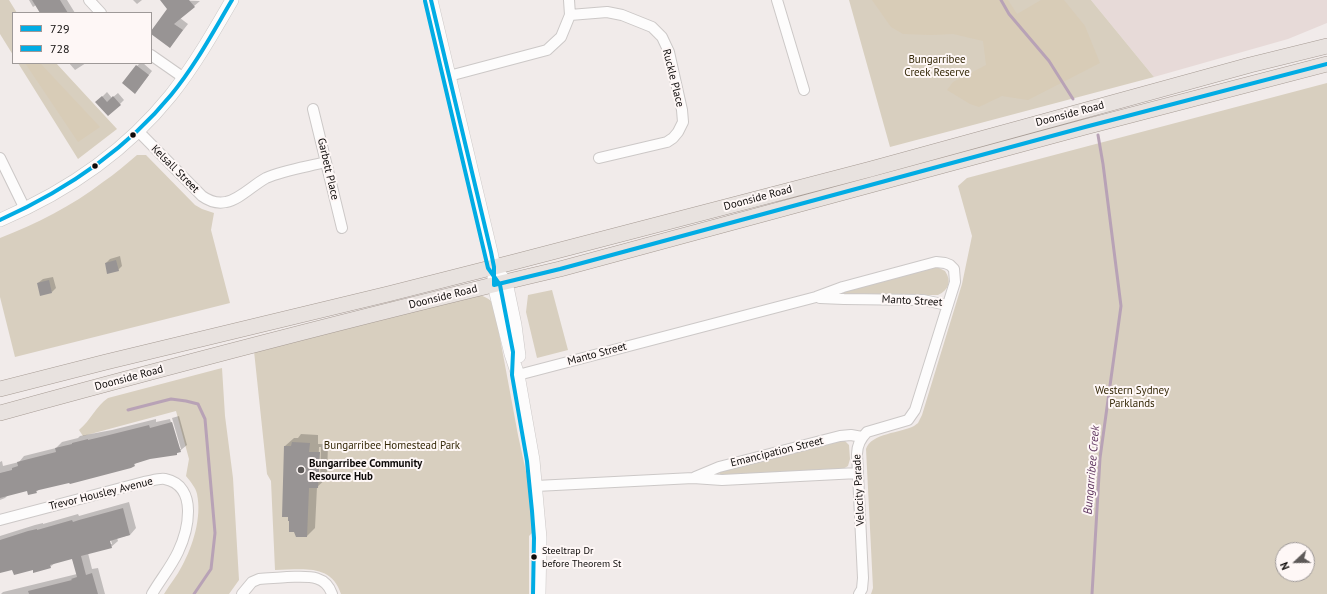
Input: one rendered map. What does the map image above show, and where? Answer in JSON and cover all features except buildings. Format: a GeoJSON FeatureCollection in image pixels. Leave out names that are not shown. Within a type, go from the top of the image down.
{"type":"FeatureCollection","features":[{"type":"Feature","properties":{"kind":"main road","name":"Doonside Road"},"geometry":{"type":"LineString","coordinates":[[0,389],[494,267],[871,169],[1242,67],[1327,46]]}},
{"type":"Feature","properties":{"kind":"main road","name":"Doonside Road"},"geometry":{"type":"LineString","coordinates":[[0,413],[218,354],[560,269],[1086,127],[1327,64]]}},
{"type":"Feature","properties":{"kind":"street"},"geometry":{"type":"LineString","coordinates":[[89,0],[100,12]]}},
{"type":"Feature","properties":{"kind":"street"},"geometry":{"type":"LineString","coordinates":[[0,220],[48,198],[83,176],[112,154],[138,131],[170,96],[184,78],[232,0]]}},
{"type":"Feature","properties":{"kind":"street"},"geometry":{"type":"LineString","coordinates":[[431,0],[494,267],[500,283],[511,354],[518,374],[536,486],[540,538],[539,594]]}},
{"type":"Feature","properties":{"kind":"street"},"geometry":{"type":"LineString","coordinates":[[450,76],[547,50],[561,36],[570,15],[569,0]]}},
{"type":"Feature","properties":{"kind":"street"},"geometry":{"type":"LineString","coordinates":[[777,0],[804,90]]}},
{"type":"Feature","properties":{"kind":"street","name":"Ruckle Place"},"geometry":{"type":"LineString","coordinates":[[570,15],[607,12],[622,15],[652,27],[662,37],[669,52],[682,110],[683,122],[678,132],[667,142],[599,158]]}},
{"type":"Feature","properties":{"kind":"street"},"geometry":{"type":"LineString","coordinates":[[152,55],[184,78]]}},
{"type":"Feature","properties":{"kind":"street","name":"Garbett Place"},"geometry":{"type":"LineString","coordinates":[[313,109],[342,228]]}},
{"type":"Feature","properties":{"kind":"street","name":"Kelsall Street"},"geometry":{"type":"LineString","coordinates":[[138,131],[202,196],[212,202],[218,203],[230,201],[270,176],[326,162]]}},
{"type":"Feature","properties":{"kind":"street"},"geometry":{"type":"LineString","coordinates":[[0,158],[26,209]]}},
{"type":"Feature","properties":{"kind":"street","name":"Manto Street"},"geometry":{"type":"LineString","coordinates":[[518,374],[816,297],[843,287],[936,262],[945,263],[954,269],[954,288],[947,305],[923,300],[844,299],[816,297]]}},
{"type":"Feature","properties":{"kind":"street"},"geometry":{"type":"LineString","coordinates":[[862,437],[867,432],[903,422],[908,420],[911,416],[917,404],[947,305]]}},
{"type":"Feature","properties":{"kind":"street","name":"Emancipation Street"},"geometry":{"type":"LineString","coordinates":[[693,478],[719,467],[840,436],[851,435],[862,437]]}},
{"type":"Feature","properties":{"kind":"street","name":"Velocity Parade"},"geometry":{"type":"LineString","coordinates":[[859,594],[862,589],[863,578],[857,449],[862,437]]}},
{"type":"Feature","properties":{"kind":"street","name":"Emancipation Street"},"geometry":{"type":"LineString","coordinates":[[536,486],[693,478],[722,480],[858,473]]}},
{"type":"Feature","properties":{"kind":"street","name":"Trevor Housley Avenue"},"geometry":{"type":"LineString","coordinates":[[0,520],[144,482],[164,479],[173,482],[181,488],[187,498],[188,514],[185,530],[177,554],[152,594]]}},
{"type":"Feature","properties":{"kind":"street"},"geometry":{"type":"LineString","coordinates":[[242,594],[252,582],[259,579],[310,576],[324,581],[331,589],[332,594]]}},
{"type":"Feature","properties":{"kind":"shaded area"},"geometry":{"type":"Polygon","coordinates":[[[872,0],[1008,0],[1017,14],[1041,0],[1064,0],[1085,26],[1100,63],[1028,100],[1002,96],[979,107],[970,104],[947,90],[953,82],[986,65],[983,41],[953,34],[903,34],[891,27],[872,0]]]}},
{"type":"Feature","properties":{"kind":"shaded area"},"geometry":{"type":"Polygon","coordinates":[[[1091,0],[1327,0],[1327,23],[1288,39],[1154,77],[1091,0]]]}},
{"type":"Feature","properties":{"kind":"shaded area"},"geometry":{"type":"Polygon","coordinates":[[[26,64],[41,64],[100,127],[78,142],[26,64]]]}},
{"type":"Feature","properties":{"kind":"green space"},"geometry":{"type":"Polygon","coordinates":[[[0,0],[9,0],[16,12],[12,12],[12,53],[0,34],[0,0]]]}},
{"type":"Feature","properties":{"kind":"green space","name":"Bungarribee Creek Reserve"},"geometry":{"type":"Polygon","coordinates":[[[849,0],[1091,0],[1154,77],[890,147],[849,0]]]}},
{"type":"Feature","properties":{"kind":"green space"},"geometry":{"type":"Polygon","coordinates":[[[19,64],[57,64],[117,129],[78,159],[19,64]]]}},
{"type":"Feature","properties":{"kind":"green space","name":"Western Sydney Parklands"},"geometry":{"type":"Polygon","coordinates":[[[1327,83],[1327,594],[871,594],[873,588],[866,449],[869,444],[880,437],[914,426],[918,423],[922,415],[962,284],[972,236],[958,186],[967,178],[1327,83]]]}},
{"type":"Feature","properties":{"kind":"green space"},"geometry":{"type":"Polygon","coordinates":[[[137,155],[146,155],[195,205],[214,213],[211,230],[230,303],[15,357],[0,297],[0,238],[27,227],[66,207],[91,191],[137,155]]]}},
{"type":"Feature","properties":{"kind":"green space"},"geometry":{"type":"Polygon","coordinates":[[[937,267],[945,271],[949,282],[945,291],[938,295],[843,294],[843,292],[937,267]]]}},
{"type":"Feature","properties":{"kind":"green space"},"geometry":{"type":"Polygon","coordinates":[[[552,290],[568,350],[537,358],[526,312],[528,295],[552,290]]]}},
{"type":"Feature","properties":{"kind":"green space","name":"Bungarribee Homestead Park"},"geometry":{"type":"Polygon","coordinates":[[[480,295],[490,300],[494,306],[518,435],[530,490],[534,531],[529,536],[529,594],[341,594],[336,584],[330,577],[323,573],[305,569],[275,570],[271,481],[267,474],[254,351],[480,295]]]}},
{"type":"Feature","properties":{"kind":"green space"},"geometry":{"type":"Polygon","coordinates":[[[222,368],[225,416],[233,478],[239,580],[229,594],[164,594],[180,570],[190,550],[196,531],[198,512],[196,492],[186,476],[189,459],[176,411],[83,436],[79,430],[100,405],[108,398],[222,368]]]}},
{"type":"Feature","properties":{"kind":"green space"},"geometry":{"type":"Polygon","coordinates":[[[844,440],[849,445],[850,459],[848,466],[843,469],[721,475],[719,473],[720,472],[844,440]]]}},
{"type":"Feature","properties":{"kind":"waterway","name":"Bungarribee Creek"},"geometry":{"type":"LineString","coordinates":[[1001,0],[1009,14],[1049,61],[1073,99]]}},
{"type":"Feature","properties":{"kind":"waterway","name":"Bungarribee Creek"},"geometry":{"type":"LineString","coordinates":[[1092,594],[1100,458],[1121,306],[1098,135]]}},
{"type":"Feature","properties":{"kind":"waterway"},"geometry":{"type":"LineString","coordinates":[[128,410],[171,399],[198,404],[205,419],[215,533],[211,569],[194,594]]}},
{"type":"Feature","properties":{"kind":"transit line","name":"729"},"geometry":{"type":"LineString","coordinates":[[0,220],[48,196],[71,182],[93,167],[134,134],[180,84],[232,0]]}},
{"type":"Feature","properties":{"kind":"transit line","name":"729"},"geometry":{"type":"LineString","coordinates":[[431,0],[491,252],[494,267],[494,285],[560,269],[1085,127],[1327,64]]}},
{"type":"Feature","properties":{"kind":"transit line","name":"728"},"geometry":{"type":"LineString","coordinates":[[425,1],[488,268],[500,285],[513,352],[512,375],[527,461],[532,511],[534,538],[533,594]]}},
{"type":"Feature","properties":{"kind":"place","name":"Bungarribee Community Resource Hub"},"geometry":{"type":"Point","coordinates":[301,470]}},
{"type":"Feature","properties":{"kind":"place","name":"Steeltrap Dr before Theorem St"},"geometry":{"type":"Point","coordinates":[534,557]}}]}
